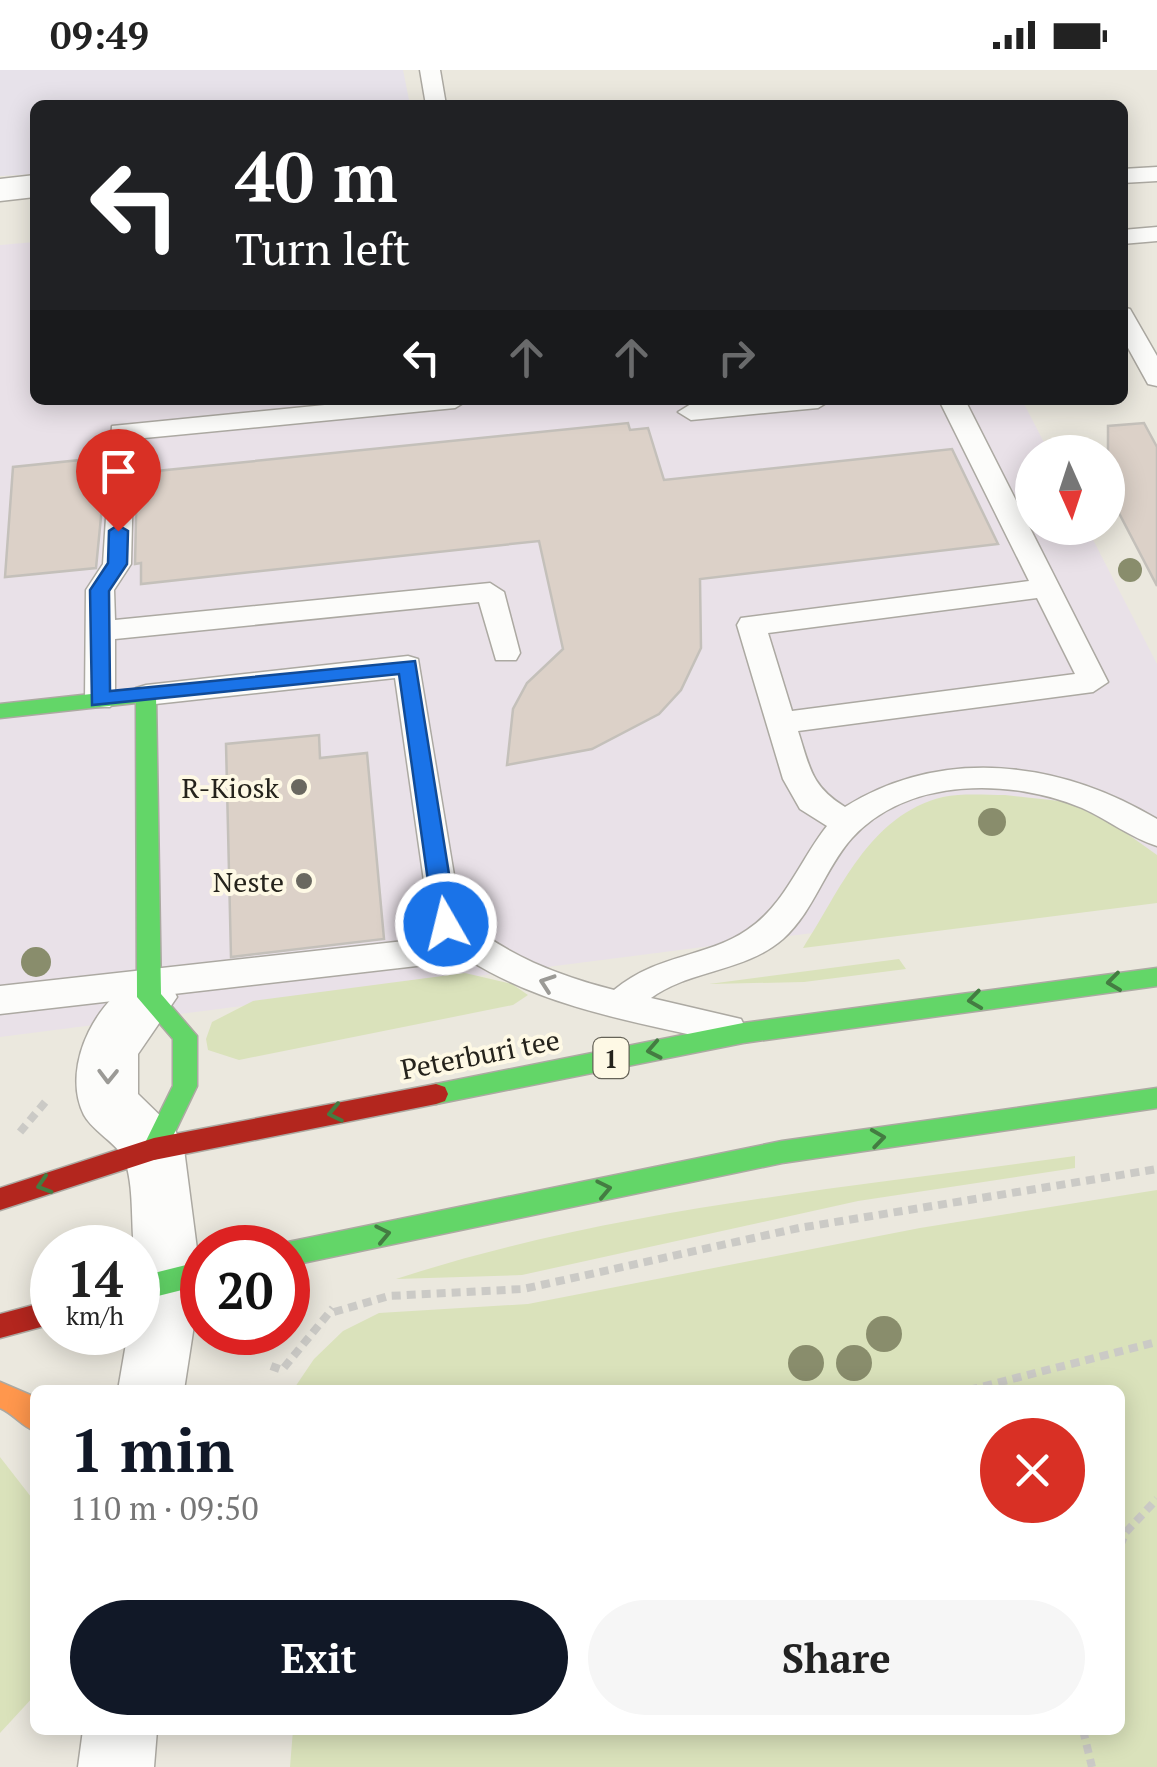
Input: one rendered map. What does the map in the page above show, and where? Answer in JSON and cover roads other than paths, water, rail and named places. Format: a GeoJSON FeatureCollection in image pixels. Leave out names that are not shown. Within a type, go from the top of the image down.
{"type":"FeatureCollection","features":[{"type":"Feature","properties":{"kind":"main road"},"geometry":{"type":"LineString","coordinates":[[0,710],[146,695],[148,989],[185,1036],[185,1086],[154,1150]]}},
{"type":"Feature","properties":{"kind":"main road","name":"Peterburi tee"},"geometry":{"type":"LineString","coordinates":[[0,1199],[154,1150],[743,1032],[1157,976]]}},
{"type":"Feature","properties":{"kind":"main road"},"geometry":{"type":"LineString","coordinates":[[310,1249],[782,1152],[1157,1098]]}},
{"type":"Feature","properties":{"kind":"main road"},"geometry":{"type":"LineString","coordinates":[[0,1326],[30,1318]]}},
{"type":"Feature","properties":{"kind":"main road"},"geometry":{"type":"LineString","coordinates":[[0,1395],[24,1405],[30,1412]]}},
{"type":"Feature","properties":{"kind":"street"},"geometry":{"type":"LineString","coordinates":[[0,190],[30,187]]}},
{"type":"Feature","properties":{"kind":"street"},"geometry":{"type":"LineString","coordinates":[[148,989],[109,1048],[108,1103],[154,1150],[170,1281],[151,1385]]}},
{"type":"Feature","properties":{"kind":"street"},"geometry":{"type":"LineString","coordinates":[[116,1767],[119,1735]]}},
{"type":"Feature","properties":{"kind":"lane"},"geometry":{"type":"LineString","coordinates":[[430,70],[435,100]]}},
{"type":"Feature","properties":{"kind":"lane"},"geometry":{"type":"LineString","coordinates":[[1128,176],[1157,174]]}},
{"type":"Feature","properties":{"kind":"lane"},"geometry":{"type":"LineString","coordinates":[[1128,236],[1157,234]]}},
{"type":"Feature","properties":{"kind":"lane"},"geometry":{"type":"LineString","coordinates":[[1128,322],[1150,353],[1157,379]]}},
{"type":"Feature","properties":{"kind":"lane"},"geometry":{"type":"LineString","coordinates":[[100,700],[100,590],[117,564],[121,432],[403,405]]}},
{"type":"Feature","properties":{"kind":"lane"},"geometry":{"type":"LineString","coordinates":[[691,412],[765,405]]}},
{"type":"Feature","properties":{"kind":"lane"},"geometry":{"type":"LineString","coordinates":[[781,724],[1092,682],[954,405]]}},
{"type":"Feature","properties":{"kind":"lane"},"geometry":{"type":"LineString","coordinates":[[848,824],[811,801],[798,778],[751,624],[1046,588]]}},
{"type":"Feature","properties":{"kind":"lane"},"geometry":{"type":"LineString","coordinates":[[100,631],[490,592],[506,653]]}},
{"type":"Feature","properties":{"kind":"lane"},"geometry":{"type":"LineString","coordinates":[[146,695],[408,666],[446,924],[469,947],[543,984],[743,1032]]}},
{"type":"Feature","properties":{"kind":"lane"},"geometry":{"type":"LineString","coordinates":[[622,1003],[672,970],[760,940],[796,903],[826,848],[857,814],[902,792],[938,782],[1020,779],[1101,800],[1157,834]]}},
{"type":"Feature","properties":{"kind":"lane"},"geometry":{"type":"LineString","coordinates":[[0,1000],[148,989],[469,947]]}},
{"type":"Feature","properties":{"kind":"place","name":"R-Kiosk"},"geometry":{"type":"Point","coordinates":[299,787]}},
{"type":"Feature","properties":{"kind":"place","name":"Neste"},"geometry":{"type":"Point","coordinates":[304,881]}}]}
